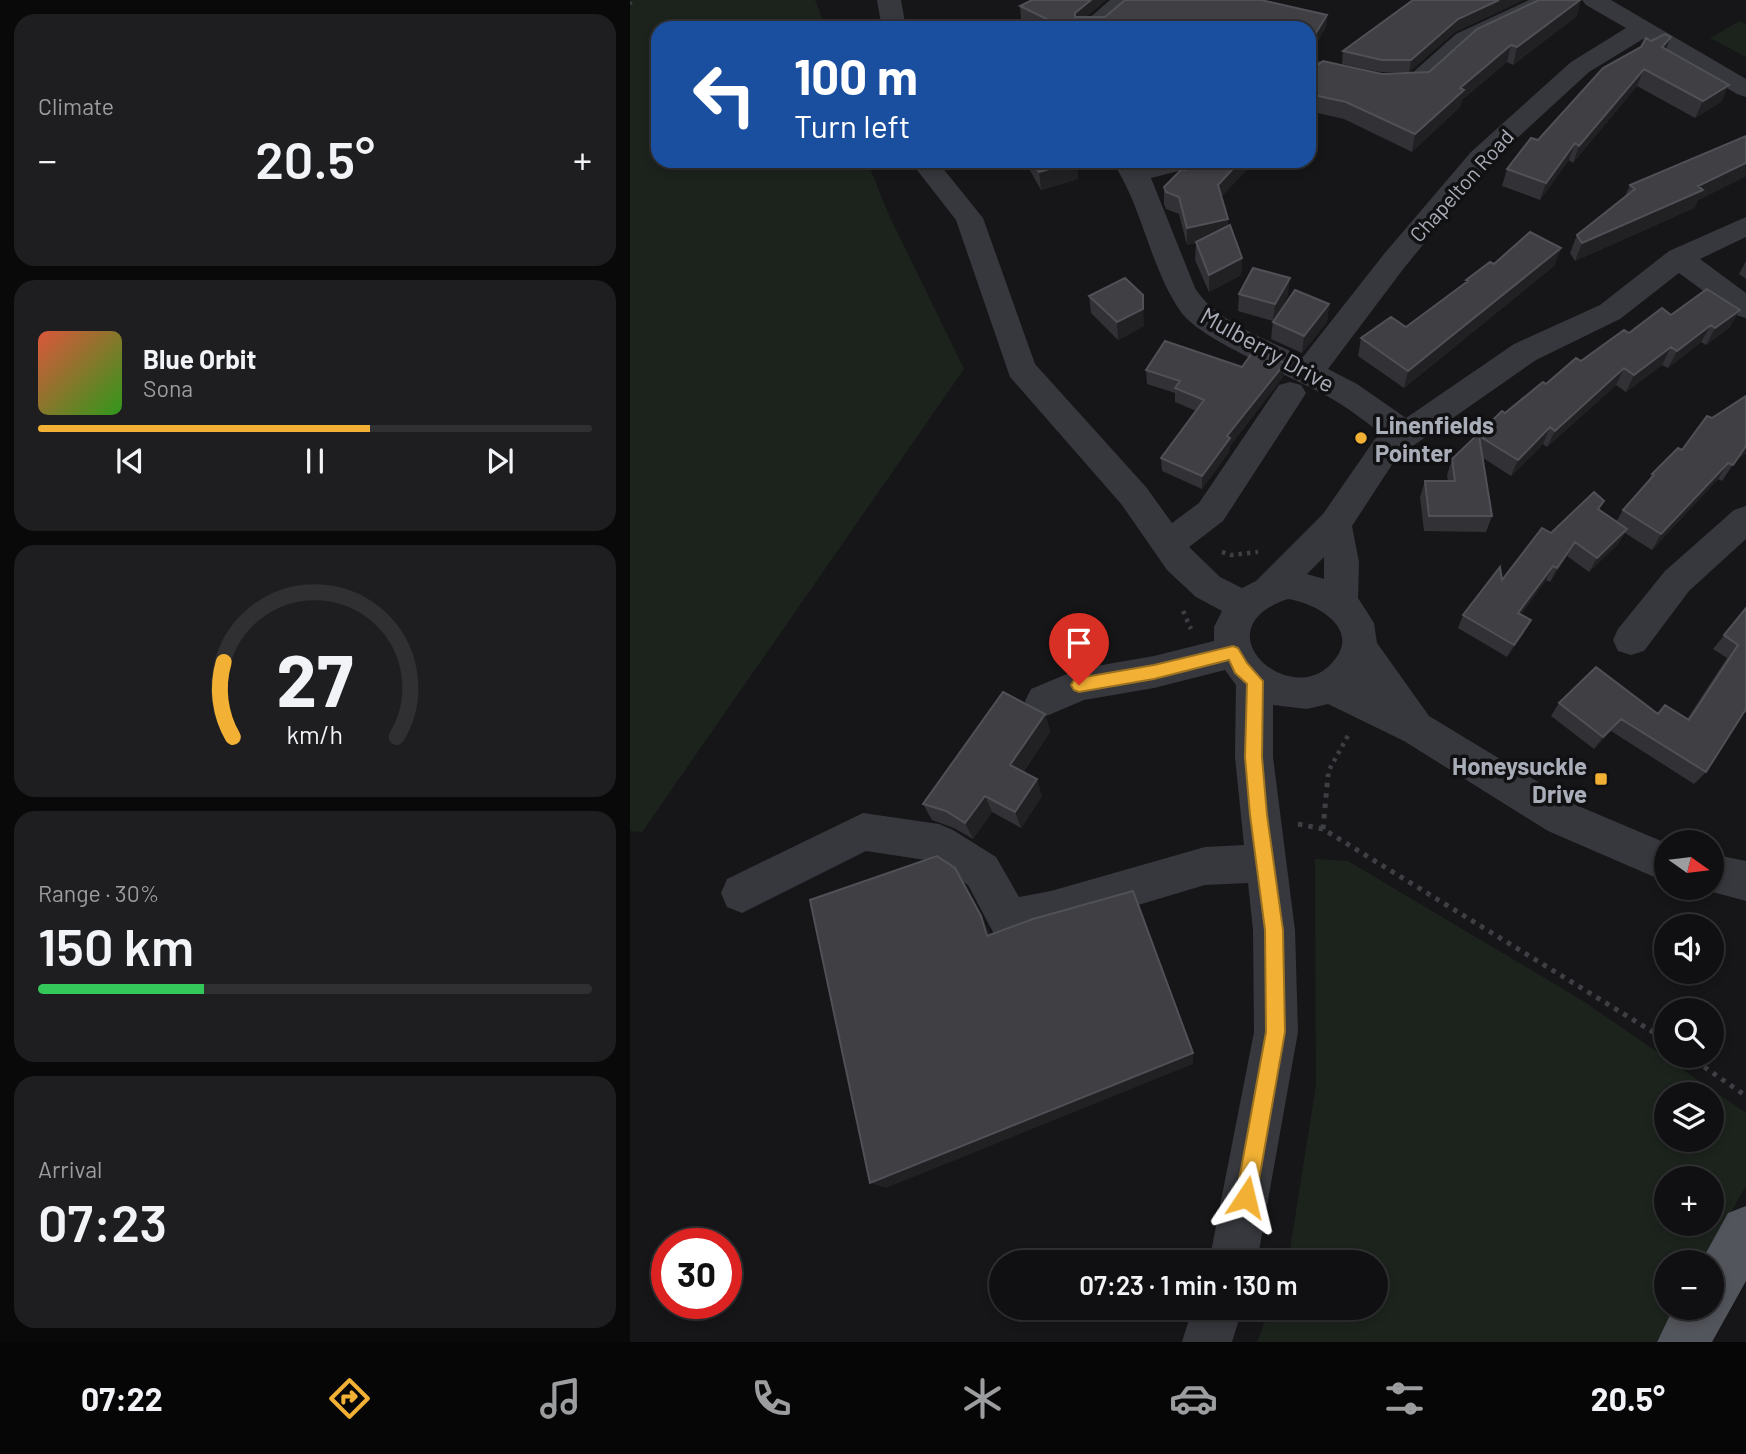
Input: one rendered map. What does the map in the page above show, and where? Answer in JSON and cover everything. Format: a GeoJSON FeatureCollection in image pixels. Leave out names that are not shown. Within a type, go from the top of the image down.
{"type":"FeatureCollection","features":[{"type":"Feature","properties":{"kind":"main road"},"geometry":{"type":"LineString","coordinates":[[1724,1270],[1746,1231]]}},
{"type":"Feature","properties":{"kind":"main road"},"geometry":{"type":"LineString","coordinates":[[1683,1342],[1696,1320]]}},
{"type":"Feature","properties":{"kind":"street"},"geometry":{"type":"LineString","coordinates":[[889,0],[893,21]]}},
{"type":"Feature","properties":{"kind":"street"},"geometry":{"type":"LineString","coordinates":[[1098,21],[1124,0]]}},
{"type":"Feature","properties":{"kind":"street"},"geometry":{"type":"LineString","coordinates":[[1316,67],[1380,82],[1416,82],[1464,39],[1548,0]]}},
{"type":"Feature","properties":{"kind":"street"},"geometry":{"type":"LineString","coordinates":[[1594,0],[1746,89]]}},
{"type":"Feature","properties":{"kind":"street","name":"Chapelton Road"},"geometry":{"type":"LineString","coordinates":[[1166,543],[1191,529],[1211,512],[1299,383],[1394,261],[1480,158],[1580,67],[1643,28]]}},
{"type":"Feature","properties":{"kind":"street"},"geometry":{"type":"LineString","coordinates":[[929,168],[969,218],[1021,369],[1133,496],[1179,560],[1208,587],[1256,596],[1288,584],[1307,586],[1324,592],[1340,602],[1352,615],[1358,631],[1359,647],[1354,663],[1345,676],[1331,687],[1313,693],[1293,694],[1273,690],[1244,667],[1154,672],[1079,685],[1044,701]]}},
{"type":"Feature","properties":{"kind":"street","name":"Mulberry Drive"},"geometry":{"type":"LineString","coordinates":[[1130,168],[1181,288],[1193,308],[1299,383],[1346,393],[1407,435]]}},
{"type":"Feature","properties":{"kind":"street"},"geometry":{"type":"LineString","coordinates":[[1235,1250],[1276,1032],[1274,930],[1258,815],[1244,667],[1232,627],[1256,596],[1335,524],[1386,447],[1525,352],[1610,312],[1679,258],[1746,226]]}},
{"type":"Feature","properties":{"kind":"street"},"geometry":{"type":"LineString","coordinates":[[1679,258],[1746,308]]}},
{"type":"Feature","properties":{"kind":"street"},"geometry":{"type":"LineString","coordinates":[[1631,640],[1677,582],[1746,519]]}},
{"type":"Feature","properties":{"kind":"street"},"geometry":{"type":"LineString","coordinates":[[1335,524],[1342,562],[1340,602]]}},
{"type":"Feature","properties":{"kind":"street"},"geometry":{"type":"LineString","coordinates":[[1359,647],[1417,729]]}},
{"type":"Feature","properties":{"kind":"street"},"geometry":{"type":"LineString","coordinates":[[1331,687],[1417,729],[1562,818],[1654,858]]}},
{"type":"Feature","properties":{"kind":"street"},"geometry":{"type":"LineString","coordinates":[[742,893],[863,832],[939,844],[982,871],[1010,919],[1051,911],[1205,866],[1265,863]]}},
{"type":"Feature","properties":{"kind":"street"},"geometry":{"type":"LineString","coordinates":[[1724,876],[1746,881]]}},
{"type":"Feature","properties":{"kind":"street"},"geometry":{"type":"LineString","coordinates":[[1207,1342],[1215,1320]]}},
{"type":"Feature","properties":{"kind":"path"},"geometry":{"type":"LineString","coordinates":[[1323,829],[1329,770],[1365,703]]}},
{"type":"Feature","properties":{"kind":"path"},"geometry":{"type":"LineString","coordinates":[[1258,815],[1323,829],[1654,1033]]}},
{"type":"Feature","properties":{"kind":"path"},"geometry":{"type":"LineString","coordinates":[[1706,1068],[1746,1096]]}},
{"type":"Feature","properties":{"kind":"shaded area"},"geometry":{"type":"Polygon","coordinates":[[[630,0],[815,0],[823,21],[651,21],[651,168],[870,168],[888,213],[964,369],[642,832],[630,831],[630,0]]]}},
{"type":"Feature","properties":{"kind":"shaded area"},"geometry":{"type":"Polygon","coordinates":[[[1740,21],[1746,24],[1746,57],[1710,38],[1740,21]]]}},
{"type":"Feature","properties":{"kind":"shaded area"},"geometry":{"type":"Polygon","coordinates":[[[1315,859],[1348,861],[1583,1001],[1654,1050],[1654,1068],[1681,1068],[1701,1082],[1654,1082],[1654,1152],[1724,1152],[1724,1098],[1746,1113],[1746,1186],[1724,1224],[1724,1166],[1654,1166],[1654,1236],[1717,1236],[1709,1250],[1654,1250],[1654,1320],[1669,1320],[1656,1342],[1257,1342],[1265,1320],[1388,1320],[1388,1250],[1290,1250],[1316,1085],[1315,859]]]}},
{"type":"Feature","properties":{"kind":"building"},"geometry":{"type":"Polygon","coordinates":[[[1032,0],[1091,0],[1075,13],[1075,17],[1105,17],[1125,0],[1261,0],[1327,15],[1316,33],[1316,21],[1051,21],[1020,6],[1032,0]]]}},
{"type":"Feature","properties":{"kind":"building"},"geometry":{"type":"Polygon","coordinates":[[[1413,0],[1499,0],[1458,19],[1411,60],[1382,60],[1343,51],[1413,0]]]}},
{"type":"Feature","properties":{"kind":"building"},"geometry":{"type":"Polygon","coordinates":[[[1539,0],[1580,0],[1517,47],[1511,45],[1460,88],[1464,90],[1415,134],[1346,102],[1316,96],[1316,66],[1323,61],[1382,74],[1429,72],[1477,29],[1539,0]]]}},
{"type":"Feature","properties":{"kind":"building"},"geometry":{"type":"Polygon","coordinates":[[[1665,34],[1671,37],[1662,47],[1729,85],[1703,101],[1644,69],[1579,146],[1575,143],[1546,183],[1507,169],[1531,138],[1538,140],[1603,68],[1641,47],[1646,38],[1651,41],[1665,34]]]}},
{"type":"Feature","properties":{"kind":"building"},"geometry":{"type":"Polygon","coordinates":[[[1746,136],[1746,163],[1698,186],[1703,190],[1582,243],[1577,235],[1635,189],[1630,185],[1746,136]]]}},
{"type":"Feature","properties":{"kind":"building"},"geometry":{"type":"Polygon","coordinates":[[[1036,168],[1053,168],[1039,172],[1036,168]]]}},
{"type":"Feature","properties":{"kind":"building"},"geometry":{"type":"Polygon","coordinates":[[[1234,168],[1218,185],[1228,219],[1187,228],[1179,197],[1166,192],[1164,187],[1182,169],[1234,168]]]}},
{"type":"Feature","properties":{"kind":"building"},"geometry":{"type":"Polygon","coordinates":[[[1230,225],[1242,258],[1209,275],[1196,242],[1230,225]]]}},
{"type":"Feature","properties":{"kind":"building"},"geometry":{"type":"Polygon","coordinates":[[[1530,232],[1561,248],[1408,371],[1361,338],[1391,317],[1406,327],[1490,262],[1494,264],[1530,232]]]}},
{"type":"Feature","properties":{"kind":"building"},"geometry":{"type":"Polygon","coordinates":[[[1253,268],[1290,278],[1275,304],[1239,294],[1253,268]]]}},
{"type":"Feature","properties":{"kind":"building"},"geometry":{"type":"Polygon","coordinates":[[[1125,278],[1143,295],[1143,309],[1117,322],[1089,296],[1125,278]]]}},
{"type":"Feature","properties":{"kind":"building"},"geometry":{"type":"Polygon","coordinates":[[[1707,289],[1740,310],[1715,328],[1711,325],[1677,351],[1671,347],[1634,375],[1624,368],[1555,431],[1550,427],[1518,460],[1479,436],[1492,516],[1429,516],[1425,481],[1455,481],[1452,459],[1502,411],[1505,413],[1543,382],[1546,384],[1576,358],[1581,361],[1624,330],[1629,333],[1662,308],[1671,315],[1707,289]]]}},
{"type":"Feature","properties":{"kind":"building"},"geometry":{"type":"Polygon","coordinates":[[[1295,290],[1329,304],[1304,336],[1273,322],[1295,290]]]}},
{"type":"Feature","properties":{"kind":"building"},"geometry":{"type":"Polygon","coordinates":[[[1165,341],[1242,367],[1255,349],[1285,363],[1227,436],[1230,438],[1202,476],[1161,458],[1204,400],[1175,388],[1180,381],[1146,370],[1165,341]]]}},
{"type":"Feature","properties":{"kind":"building"},"geometry":{"type":"Polygon","coordinates":[[[1746,396],[1746,446],[1733,465],[1728,463],[1661,534],[1623,510],[1654,475],[1652,474],[1678,448],[1682,450],[1707,416],[1712,418],[1746,396]]]}},
{"type":"Feature","properties":{"kind":"building"},"geometry":{"type":"Polygon","coordinates":[[[1594,492],[1604,501],[1598,509],[1627,529],[1597,558],[1575,542],[1557,568],[1553,566],[1518,613],[1531,620],[1514,645],[1463,615],[1500,567],[1502,580],[1542,528],[1551,533],[1594,492]]]}},
{"type":"Feature","properties":{"kind":"building"},"geometry":{"type":"Polygon","coordinates":[[[1746,608],[1746,709],[1706,772],[1621,719],[1603,737],[1559,703],[1596,667],[1658,714],[1665,705],[1689,720],[1738,645],[1724,635],[1746,608]]]}},
{"type":"Feature","properties":{"kind":"building"},"geometry":{"type":"Polygon","coordinates":[[[1003,692],[1045,714],[1010,765],[1037,779],[1015,812],[985,796],[965,823],[946,811],[923,804],[1003,692]]]}},
{"type":"Feature","properties":{"kind":"building"},"geometry":{"type":"Polygon","coordinates":[[[937,856],[955,868],[981,916],[987,936],[1033,919],[1133,891],[1193,1053],[870,1183],[810,900],[937,856]]]}},
{"type":"Feature","properties":{"kind":"place","name":"Linenfields Pointer"},"geometry":{"type":"Point","coordinates":[1361,438]}},
{"type":"Feature","properties":{"kind":"place","name":"Honeysuckle Drive"},"geometry":{"type":"Point","coordinates":[1601,779]}},
{"type":"Feature","properties":{"kind":"route"},"geometry":{"type":"LineString","coordinates":[[1079,685],[1154,672],[1233,652],[1241,668],[1255,681],[1254,757],[1258,815],[1274,930],[1276,1032],[1246,1197]]}}]}
